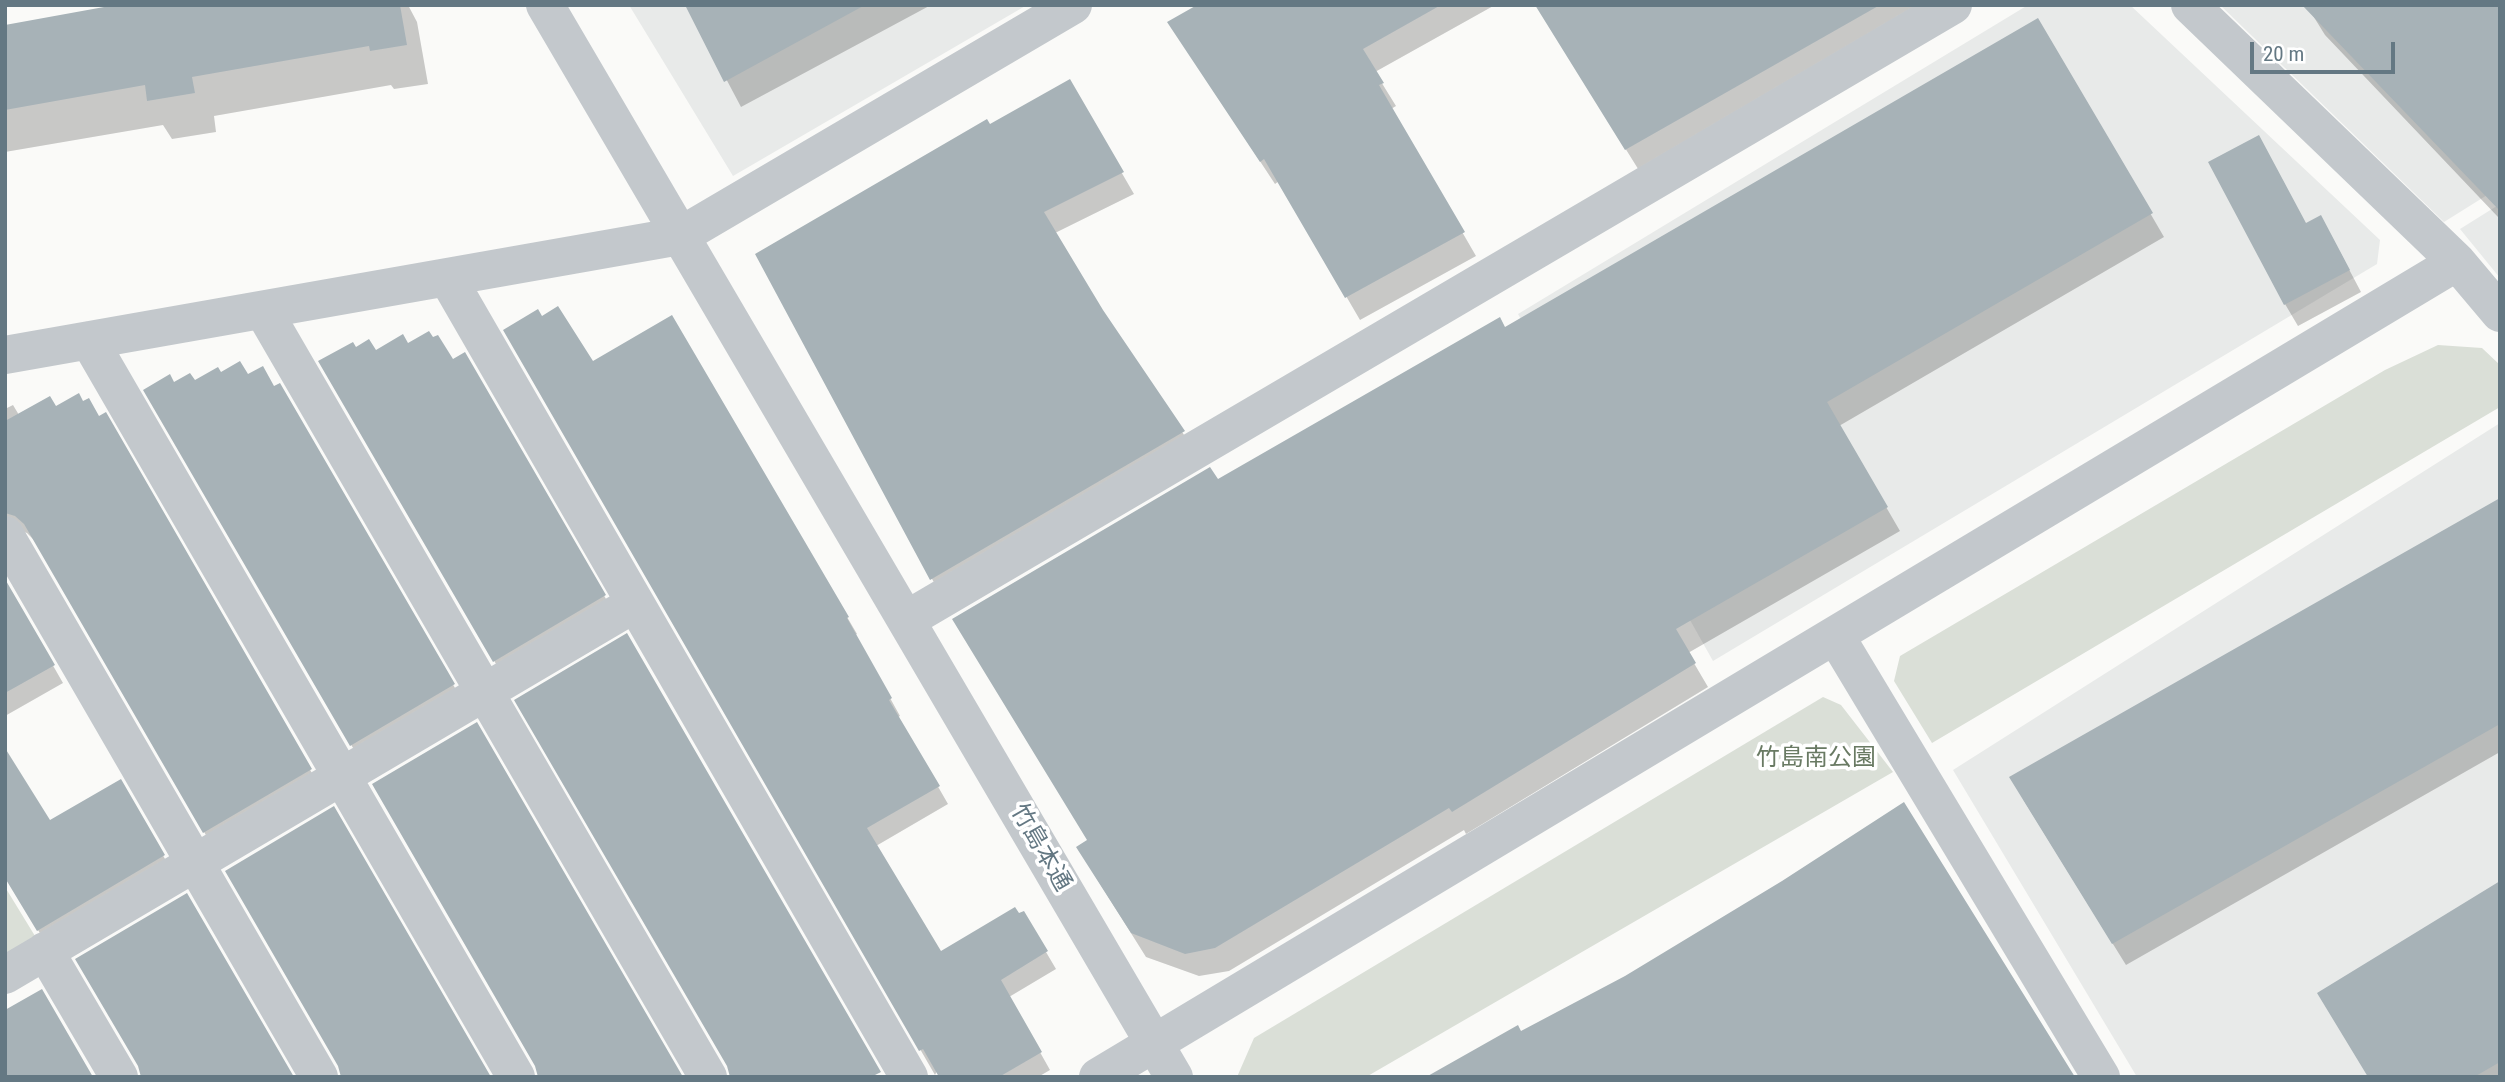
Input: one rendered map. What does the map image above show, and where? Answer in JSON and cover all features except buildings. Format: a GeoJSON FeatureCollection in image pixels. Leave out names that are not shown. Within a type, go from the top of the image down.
{"type":"FeatureCollection","features":[{"type":"Feature","properties":{"kind":"street","name":"竹島本通"},"geometry":{"type":"LineString","coordinates":[[545,5],[1174,1077]]}},
{"type":"Feature","properties":{"kind":"street"},"geometry":{"type":"LineString","coordinates":[[5,355],[680,236],[1073,5]]}},
{"type":"Feature","properties":{"kind":"street"},"geometry":{"type":"LineString","coordinates":[[906,620],[1954,5]]}},
{"type":"Feature","properties":{"kind":"street"},"geometry":{"type":"LineString","coordinates":[[2190,5],[2457,262],[2500,313]]}},
{"type":"Feature","properties":{"kind":"street"},"geometry":{"type":"LineString","coordinates":[[1098,1077],[2457,262]]}},
{"type":"Feature","properties":{"kind":"street"},"geometry":{"type":"LineString","coordinates":[[447,277],[909,1077]]}},
{"type":"Feature","properties":{"kind":"street"},"geometry":{"type":"LineString","coordinates":[[263,310],[708,1077]]}},
{"type":"Feature","properties":{"kind":"street"},"geometry":{"type":"LineString","coordinates":[[89,340],[516,1077]]}},
{"type":"Feature","properties":{"kind":"street"},"geometry":{"type":"LineString","coordinates":[[5,535],[319,1077]]}},
{"type":"Feature","properties":{"kind":"street"},"geometry":{"type":"LineString","coordinates":[[5,975],[635,604]]}},
{"type":"Feature","properties":{"kind":"street"},"geometry":{"type":"LineString","coordinates":[[1835,635],[2101,1077]]}},
{"type":"Feature","properties":{"kind":"street"},"geometry":{"type":"LineString","coordinates":[[45,951],[119,1077]]}},
{"type":"Feature","properties":{"kind":"shaded area"},"geometry":{"type":"Polygon","coordinates":[[[629,5],[1027,5],[733,176],[629,5]]]}},
{"type":"Feature","properties":{"kind":"shaded area"},"geometry":{"type":"Polygon","coordinates":[[[2028,5],[2130,5],[2380,240],[2377,264],[1713,661],[1518,314],[2028,5]]]}},
{"type":"Feature","properties":{"kind":"shaded area"},"geometry":{"type":"Polygon","coordinates":[[[2220,5],[2500,5],[2500,187],[2444,222],[2220,5]]]}},
{"type":"Feature","properties":{"kind":"shaded area"},"geometry":{"type":"Polygon","coordinates":[[[2500,204],[2500,278],[2460,229],[2500,204]]]}},
{"type":"Feature","properties":{"kind":"shaded area"},"geometry":{"type":"Polygon","coordinates":[[[2500,423],[2500,1077],[2137,1077],[1953,770],[2500,423]]]}},
{"type":"Feature","properties":{"kind":"green space","name":"竹島南公園"},"geometry":{"type":"Polygon","coordinates":[[[2438,345],[2482,348],[2500,365],[2500,407],[1932,743],[1894,681],[1900,656],[2385,370],[2438,345]]]}},
{"type":"Feature","properties":{"kind":"green space","name":"竹島南公園"},"geometry":{"type":"Polygon","coordinates":[[[1823,697],[1841,705],[1893,772],[1366,1077],[1237,1077],[1254,1038],[1823,697]]]}},
{"type":"Feature","properties":{"kind":"green space"},"geometry":{"type":"Polygon","coordinates":[[[5,887],[35,936],[5,954],[5,887]]]}}]}
